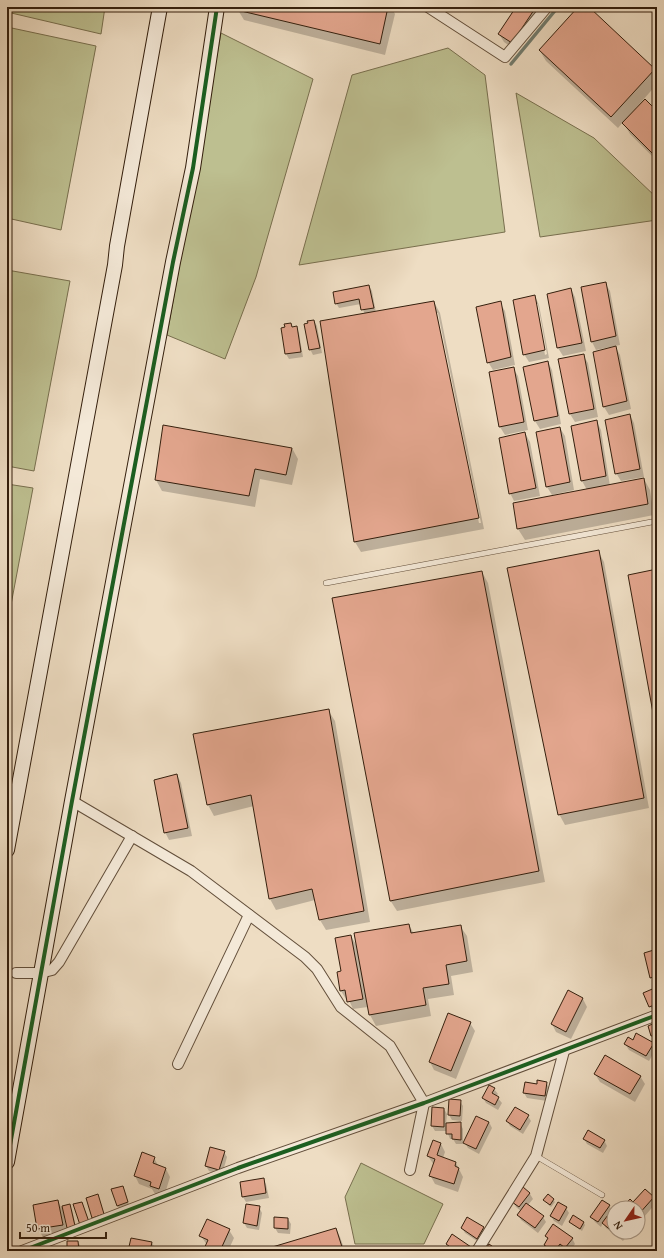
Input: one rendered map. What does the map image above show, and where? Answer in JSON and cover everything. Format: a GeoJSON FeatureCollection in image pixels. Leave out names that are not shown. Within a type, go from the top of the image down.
{"type":"FeatureCollection","features":[{"type":"Feature","properties":{"kind":"street"},"geometry":{"type":"LineString","coordinates":[[7,850],[114,273],[117,246],[160,7]]}},
{"type":"Feature","properties":{"kind":"street"},"geometry":{"type":"LineString","coordinates":[[7,1162],[40,973],[172,270],[193,168],[218,7]]}},
{"type":"Feature","properties":{"kind":"street"},"geometry":{"type":"LineString","coordinates":[[428,7],[505,57],[547,7]]}},
{"type":"Feature","properties":{"kind":"street"},"geometry":{"type":"LineString","coordinates":[[72,802],[191,871],[304,957],[317,970],[341,1007],[390,1046],[424,1103],[410,1170]]}},
{"type":"Feature","properties":{"kind":"street"},"geometry":{"type":"LineString","coordinates":[[16,973],[40,973],[52,970],[59,962],[132,836]]}},
{"type":"Feature","properties":{"kind":"street"},"geometry":{"type":"LineString","coordinates":[[178,1064],[249,915]]}},
{"type":"Feature","properties":{"kind":"street"},"geometry":{"type":"LineString","coordinates":[[22,1251],[238,1168],[424,1103],[657,1015]]}},
{"type":"Feature","properties":{"kind":"street"},"geometry":{"type":"LineString","coordinates":[[477,1251],[536,1156],[564,1051]]}},
{"type":"Feature","properties":{"kind":"lane"},"geometry":{"type":"LineString","coordinates":[[326,583],[657,521]]}},
{"type":"Feature","properties":{"kind":"lane"},"geometry":{"type":"LineString","coordinates":[[536,1156],[602,1195]]}},
{"type":"Feature","properties":{"kind":"green space"},"geometry":{"type":"Polygon","coordinates":[[[7,7],[105,7],[101,34],[7,12],[7,7]]]}},
{"type":"Feature","properties":{"kind":"green space"},"geometry":{"type":"Polygon","coordinates":[[[7,27],[96,46],[61,230],[7,218],[7,27]]]}},
{"type":"Feature","properties":{"kind":"green space"},"geometry":{"type":"Polygon","coordinates":[[[221,33],[313,79],[256,277],[225,359],[167,335],[221,33]]]}},
{"type":"Feature","properties":{"kind":"green space"},"geometry":{"type":"Polygon","coordinates":[[[448,48],[485,75],[505,232],[299,265],[352,75],[448,48]]]}},
{"type":"Feature","properties":{"kind":"green space"},"geometry":{"type":"Polygon","coordinates":[[[516,93],[594,138],[657,198],[657,220],[540,237],[516,93]]]}},
{"type":"Feature","properties":{"kind":"green space"},"geometry":{"type":"Polygon","coordinates":[[[7,270],[70,281],[34,471],[7,466],[7,270]]]}},
{"type":"Feature","properties":{"kind":"green space"},"geometry":{"type":"Polygon","coordinates":[[[7,484],[33,488],[7,626],[7,484]]]}},
{"type":"Feature","properties":{"kind":"green space"},"geometry":{"type":"Polygon","coordinates":[[[361,1163],[443,1204],[424,1244],[355,1244],[345,1197],[361,1163]]]}},
{"type":"Feature","properties":{"kind":"building"},"geometry":{"type":"Polygon","coordinates":[[[238,7],[388,7],[380,44],[237,10],[238,7]]]}},
{"type":"Feature","properties":{"kind":"building"},"geometry":{"type":"Polygon","coordinates":[[[516,7],[536,7],[512,43],[498,34],[516,7]]]}},
{"type":"Feature","properties":{"kind":"building"},"geometry":{"type":"Polygon","coordinates":[[[578,7],[589,7],[655,69],[611,117],[539,50],[578,7]]]}},
{"type":"Feature","properties":{"kind":"building"},"geometry":{"type":"Polygon","coordinates":[[[645,99],[657,111],[657,158],[622,123],[645,99]]]}},
{"type":"Feature","properties":{"kind":"building"},"geometry":{"type":"Polygon","coordinates":[[[606,282],[616,336],[591,342],[581,287],[606,282]]]}},
{"type":"Feature","properties":{"kind":"building"},"geometry":{"type":"Polygon","coordinates":[[[369,285],[374,308],[361,310],[359,299],[335,304],[333,292],[369,285]]]}},
{"type":"Feature","properties":{"kind":"building"},"geometry":{"type":"Polygon","coordinates":[[[571,288],[582,343],[557,348],[547,294],[571,288]]]}},
{"type":"Feature","properties":{"kind":"building"},"geometry":{"type":"Polygon","coordinates":[[[535,295],[545,350],[523,355],[513,300],[535,295]]]}},
{"type":"Feature","properties":{"kind":"building"},"geometry":{"type":"Polygon","coordinates":[[[434,301],[479,518],[354,542],[320,321],[434,301]]]}},
{"type":"Feature","properties":{"kind":"building"},"geometry":{"type":"Polygon","coordinates":[[[501,301],[511,357],[487,363],[476,307],[501,301]]]}},
{"type":"Feature","properties":{"kind":"building"},"geometry":{"type":"Polygon","coordinates":[[[314,320],[320,348],[309,350],[304,324],[308,323],[307,321],[314,320]]]}},
{"type":"Feature","properties":{"kind":"building"},"geometry":{"type":"Polygon","coordinates":[[[291,323],[292,327],[297,326],[301,352],[285,354],[281,328],[285,327],[284,324],[291,323]]]}},
{"type":"Feature","properties":{"kind":"building"},"geometry":{"type":"Polygon","coordinates":[[[616,346],[627,401],[603,407],[593,352],[616,346]]]}},
{"type":"Feature","properties":{"kind":"building"},"geometry":{"type":"Polygon","coordinates":[[[584,354],[594,409],[569,414],[558,359],[584,354]]]}},
{"type":"Feature","properties":{"kind":"building"},"geometry":{"type":"Polygon","coordinates":[[[548,361],[558,416],[534,421],[523,367],[548,361]]]}},
{"type":"Feature","properties":{"kind":"building"},"geometry":{"type":"Polygon","coordinates":[[[514,367],[524,422],[499,427],[489,372],[514,367]]]}},
{"type":"Feature","properties":{"kind":"building"},"geometry":{"type":"Polygon","coordinates":[[[630,414],[640,469],[615,474],[605,420],[630,414]]]}},
{"type":"Feature","properties":{"kind":"building"},"geometry":{"type":"Polygon","coordinates":[[[597,420],[606,476],[581,481],[571,426],[597,420]]]}},
{"type":"Feature","properties":{"kind":"building"},"geometry":{"type":"Polygon","coordinates":[[[163,425],[292,448],[286,475],[255,469],[249,496],[155,480],[163,425]]]}},
{"type":"Feature","properties":{"kind":"building"},"geometry":{"type":"Polygon","coordinates":[[[560,427],[570,482],[546,487],[536,432],[560,427]]]}},
{"type":"Feature","properties":{"kind":"building"},"geometry":{"type":"Polygon","coordinates":[[[525,432],[536,488],[509,494],[499,438],[525,432]]]}},
{"type":"Feature","properties":{"kind":"building"},"geometry":{"type":"Polygon","coordinates":[[[644,478],[648,504],[517,529],[513,503],[644,478]]]}},
{"type":"Feature","properties":{"kind":"building"},"geometry":{"type":"Polygon","coordinates":[[[599,550],[644,798],[558,815],[507,568],[599,550]]]}},
{"type":"Feature","properties":{"kind":"building"},"geometry":{"type":"Polygon","coordinates":[[[657,569],[657,735],[628,575],[657,569]]]}},
{"type":"Feature","properties":{"kind":"building"},"geometry":{"type":"Polygon","coordinates":[[[482,571],[539,871],[390,901],[332,598],[482,571]]]}},
{"type":"Feature","properties":{"kind":"building"},"geometry":{"type":"Polygon","coordinates":[[[329,709],[364,911],[319,920],[312,889],[269,899],[251,795],[207,805],[193,734],[329,709]]]}},
{"type":"Feature","properties":{"kind":"building"},"geometry":{"type":"Polygon","coordinates":[[[177,774],[188,828],[164,833],[154,780],[177,774]]]}},
{"type":"Feature","properties":{"kind":"building"},"geometry":{"type":"Polygon","coordinates":[[[409,924],[411,933],[461,925],[467,961],[446,965],[449,984],[423,988],[426,1005],[369,1015],[354,933],[409,924]]]}},
{"type":"Feature","properties":{"kind":"building"},"geometry":{"type":"Polygon","coordinates":[[[351,935],[363,999],[347,1002],[345,990],[340,991],[337,972],[341,971],[335,938],[351,935]]]}},
{"type":"Feature","properties":{"kind":"building"},"geometry":{"type":"Polygon","coordinates":[[[657,949],[657,976],[650,978],[644,953],[657,949]]]}},
{"type":"Feature","properties":{"kind":"building"},"geometry":{"type":"Polygon","coordinates":[[[657,987],[657,1004],[649,1007],[643,993],[657,987]]]}},
{"type":"Feature","properties":{"kind":"building"},"geometry":{"type":"Polygon","coordinates":[[[568,990],[583,998],[566,1032],[551,1024],[568,990]]]}},
{"type":"Feature","properties":{"kind":"building"},"geometry":{"type":"Polygon","coordinates":[[[448,1013],[471,1022],[451,1071],[429,1062],[448,1013]]]}},
{"type":"Feature","properties":{"kind":"building"},"geometry":{"type":"Polygon","coordinates":[[[657,1022],[657,1035],[651,1036],[648,1026],[657,1022]]]}},
{"type":"Feature","properties":{"kind":"building"},"geometry":{"type":"Polygon","coordinates":[[[636,1033],[654,1043],[646,1056],[624,1044],[628,1037],[633,1040],[636,1033]]]}},
{"type":"Feature","properties":{"kind":"building"},"geometry":{"type":"Polygon","coordinates":[[[605,1055],[641,1076],[630,1094],[594,1074],[605,1055]]]}},
{"type":"Feature","properties":{"kind":"building"},"geometry":{"type":"Polygon","coordinates":[[[537,1080],[547,1082],[545,1096],[523,1093],[525,1082],[537,1084],[537,1080]]]}},
{"type":"Feature","properties":{"kind":"building"},"geometry":{"type":"Polygon","coordinates":[[[489,1085],[495,1088],[492,1093],[499,1097],[495,1105],[482,1098],[489,1085]]]}},
{"type":"Feature","properties":{"kind":"building"},"geometry":{"type":"Polygon","coordinates":[[[449,1099],[461,1100],[460,1116],[448,1115],[449,1099]]]}},
{"type":"Feature","properties":{"kind":"building"},"geometry":{"type":"Polygon","coordinates":[[[432,1107],[444,1108],[444,1127],[431,1126],[432,1107]]]}},
{"type":"Feature","properties":{"kind":"building"},"geometry":{"type":"Polygon","coordinates":[[[515,1107],[529,1115],[520,1130],[506,1121],[515,1107]]]}},
{"type":"Feature","properties":{"kind":"building"},"geometry":{"type":"Polygon","coordinates":[[[476,1116],[489,1122],[476,1149],[463,1143],[476,1116]]]}},
{"type":"Feature","properties":{"kind":"building"},"geometry":{"type":"Polygon","coordinates":[[[461,1122],[461,1140],[452,1139],[452,1134],[446,1134],[446,1123],[461,1122]]]}},
{"type":"Feature","properties":{"kind":"building"},"geometry":{"type":"Polygon","coordinates":[[[588,1130],[605,1140],[600,1148],[583,1139],[588,1130]]]}},
{"type":"Feature","properties":{"kind":"building"},"geometry":{"type":"Polygon","coordinates":[[[433,1140],[441,1143],[437,1155],[456,1162],[455,1166],[459,1168],[454,1184],[429,1176],[435,1159],[427,1156],[433,1140]]]}},
{"type":"Feature","properties":{"kind":"building"},"geometry":{"type":"Polygon","coordinates":[[[210,1147],[225,1151],[219,1170],[205,1166],[210,1147]]]}},
{"type":"Feature","properties":{"kind":"building"},"geometry":{"type":"Polygon","coordinates":[[[142,1152],[155,1157],[153,1163],[166,1168],[159,1189],[150,1186],[151,1182],[134,1176],[142,1152]]]}},
{"type":"Feature","properties":{"kind":"building"},"geometry":{"type":"Polygon","coordinates":[[[264,1178],[266,1193],[242,1197],[240,1182],[264,1178]]]}},
{"type":"Feature","properties":{"kind":"building"},"geometry":{"type":"Polygon","coordinates":[[[123,1186],[128,1202],[117,1206],[111,1189],[123,1186]]]}},
{"type":"Feature","properties":{"kind":"building"},"geometry":{"type":"Polygon","coordinates":[[[523,1187],[530,1193],[519,1207],[512,1202],[523,1187]]]}},
{"type":"Feature","properties":{"kind":"building"},"geometry":{"type":"Polygon","coordinates":[[[645,1189],[654,1197],[646,1206],[646,1200],[635,1200],[645,1189]]]}},
{"type":"Feature","properties":{"kind":"building"},"geometry":{"type":"Polygon","coordinates":[[[98,1194],[104,1214],[92,1218],[86,1198],[98,1194]]]}},
{"type":"Feature","properties":{"kind":"building"},"geometry":{"type":"Polygon","coordinates":[[[548,1194],[554,1199],[550,1205],[543,1200],[548,1194]]]}},
{"type":"Feature","properties":{"kind":"building"},"geometry":{"type":"Polygon","coordinates":[[[58,1200],[63,1225],[37,1229],[33,1205],[58,1200]]]}},
{"type":"Feature","properties":{"kind":"building"},"geometry":{"type":"Polygon","coordinates":[[[602,1200],[606,1202],[606,1211],[598,1222],[590,1217],[602,1200]]]}},
{"type":"Feature","properties":{"kind":"building"},"geometry":{"type":"Polygon","coordinates":[[[82,1202],[89,1222],[80,1225],[73,1204],[82,1202]]]}},
{"type":"Feature","properties":{"kind":"building"},"geometry":{"type":"Polygon","coordinates":[[[558,1202],[567,1207],[559,1221],[550,1216],[558,1202]]]}},
{"type":"Feature","properties":{"kind":"building"},"geometry":{"type":"Polygon","coordinates":[[[526,1203],[544,1216],[535,1228],[517,1215],[526,1203]]]}},
{"type":"Feature","properties":{"kind":"building"},"geometry":{"type":"Polygon","coordinates":[[[70,1204],[75,1226],[67,1228],[62,1206],[70,1204]]]}},
{"type":"Feature","properties":{"kind":"building"},"geometry":{"type":"Polygon","coordinates":[[[246,1204],[260,1206],[257,1226],[243,1223],[246,1204]]]}},
{"type":"Feature","properties":{"kind":"building"},"geometry":{"type":"Polygon","coordinates":[[[573,1215],[584,1222],[580,1229],[569,1222],[573,1215]]]}},
{"type":"Feature","properties":{"kind":"building"},"geometry":{"type":"Polygon","coordinates":[[[274,1217],[288,1218],[288,1229],[274,1228],[274,1217]]]}},
{"type":"Feature","properties":{"kind":"building"},"geometry":{"type":"Polygon","coordinates":[[[467,1217],[484,1227],[477,1239],[461,1228],[467,1217]]]}},
{"type":"Feature","properties":{"kind":"building"},"geometry":{"type":"Polygon","coordinates":[[[606,1218],[606,1226],[602,1223],[606,1218]]]}},
{"type":"Feature","properties":{"kind":"building"},"geometry":{"type":"Polygon","coordinates":[[[207,1219],[230,1229],[220,1251],[203,1251],[208,1240],[199,1236],[207,1219]]]}},
{"type":"Feature","properties":{"kind":"building"},"geometry":{"type":"Polygon","coordinates":[[[553,1224],[573,1238],[565,1248],[560,1244],[555,1251],[544,1245],[548,1238],[545,1236],[553,1224]]]}},
{"type":"Feature","properties":{"kind":"building"},"geometry":{"type":"Polygon","coordinates":[[[336,1228],[342,1247],[330,1251],[270,1251],[269,1248],[336,1228]]]}},
{"type":"Feature","properties":{"kind":"building"},"geometry":{"type":"Polygon","coordinates":[[[452,1234],[471,1247],[468,1251],[456,1251],[446,1244],[452,1234]]]}},
{"type":"Feature","properties":{"kind":"building"},"geometry":{"type":"Polygon","coordinates":[[[131,1238],[152,1242],[150,1251],[128,1251],[131,1238]]]}},
{"type":"Feature","properties":{"kind":"building"},"geometry":{"type":"Polygon","coordinates":[[[67,1241],[78,1241],[79,1251],[67,1251],[67,1241]]]}},
{"type":"Feature","properties":{"kind":"building"},"geometry":{"type":"Polygon","coordinates":[[[489,1244],[499,1251],[484,1251],[489,1244]]]}},
{"type":"Feature","properties":{"kind":"waterway"},"geometry":{"type":"LineString","coordinates":[[511,64],[558,7]]}},
{"type":"Feature","properties":{"kind":"cycle path"},"geometry":{"type":"LineString","coordinates":[[7,1162],[72,801],[173,262],[193,168],[217,7]]}},
{"type":"Feature","properties":{"kind":"cycle path"},"geometry":{"type":"LineString","coordinates":[[22,1251],[238,1168],[424,1103],[657,1015]]}}]}
